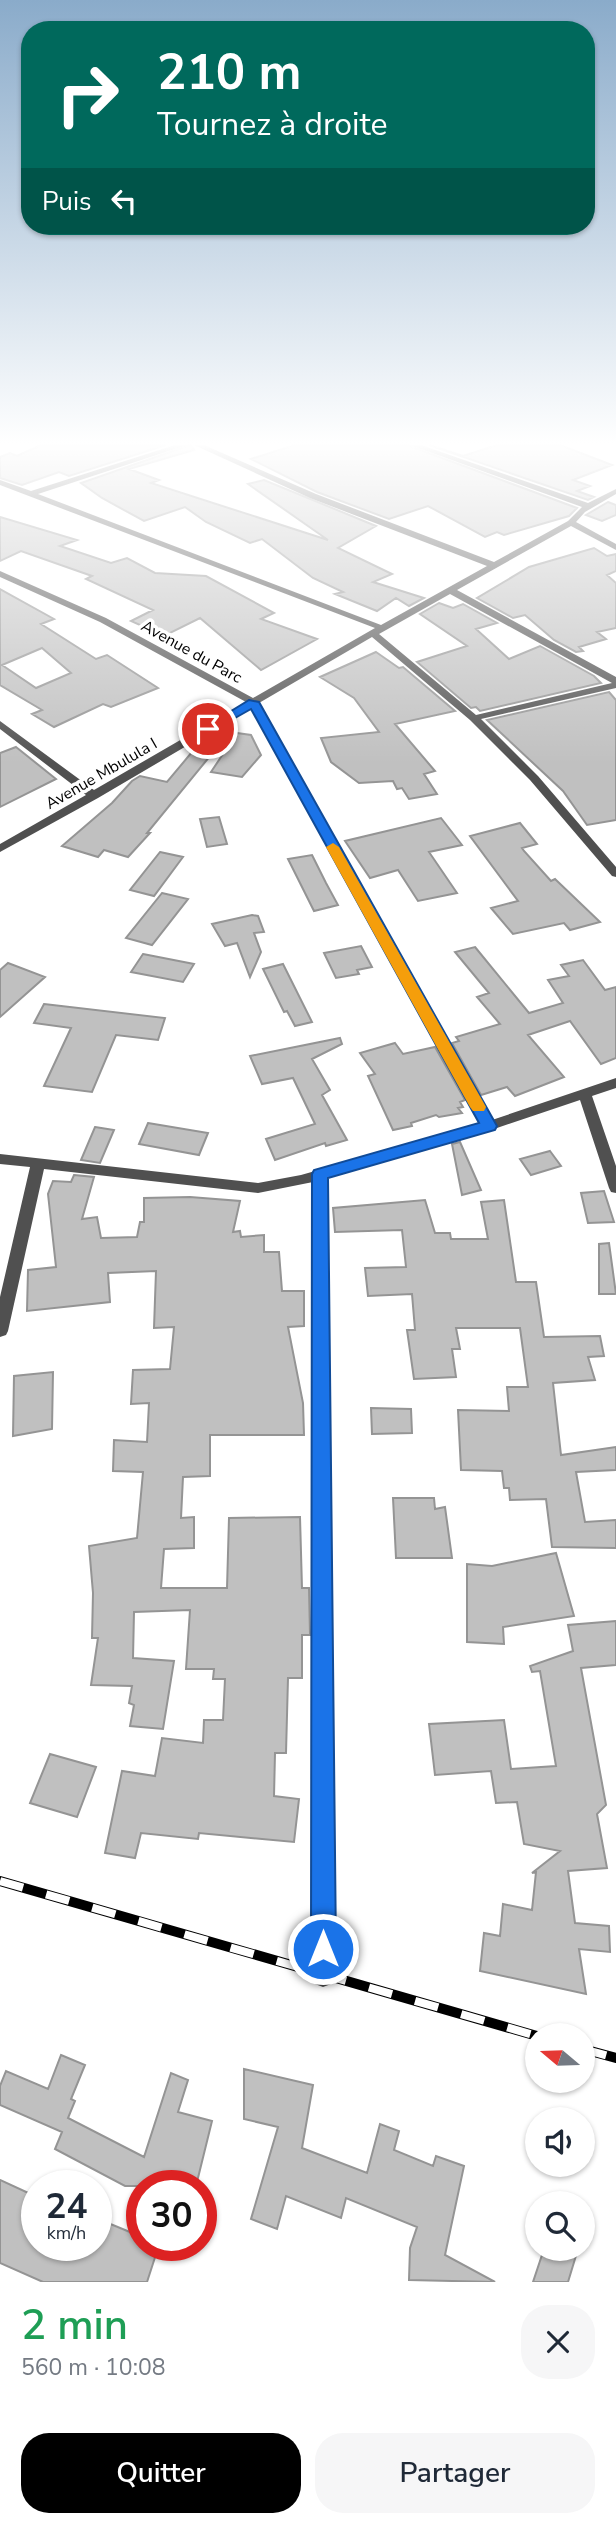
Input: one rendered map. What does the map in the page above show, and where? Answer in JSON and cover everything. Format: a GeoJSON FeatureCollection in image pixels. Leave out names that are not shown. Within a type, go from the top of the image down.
{"type":"FeatureCollection","features":[{"type":"Feature","properties":{"kind":"street"},"geometry":{"type":"LineString","coordinates":[[176,551],[378,631],[474,718],[534,778],[616,874]]}},
{"type":"Feature","properties":{"kind":"street"},"geometry":{"type":"LineString","coordinates":[[458,551],[493,565]]}},
{"type":"Feature","properties":{"kind":"street","name":"Avenue Mbulula I"},"geometry":{"type":"LineString","coordinates":[[0,849],[518,551]]}},
{"type":"Feature","properties":{"kind":"street","name":"Avenue du Parc"},"geometry":{"type":"LineString","coordinates":[[0,574],[103,620],[253,702]]}},
{"type":"Feature","properties":{"kind":"street"},"geometry":{"type":"LineString","coordinates":[[450,590],[616,683]]}},
{"type":"Feature","properties":{"kind":"street"},"geometry":{"type":"LineString","coordinates":[[474,718],[616,683]]}},
{"type":"Feature","properties":{"kind":"street"},"geometry":{"type":"LineString","coordinates":[[253,702],[489,1126]]}},
{"type":"Feature","properties":{"kind":"street"},"geometry":{"type":"LineString","coordinates":[[0,724],[94,796]]}},
{"type":"Feature","properties":{"kind":"street"},"geometry":{"type":"LineString","coordinates":[[0,1159],[239,1187],[273,1186],[489,1126],[616,1083]]}},
{"type":"Feature","properties":{"kind":"street"},"geometry":{"type":"LineString","coordinates":[[585,1094],[616,1188]]}},
{"type":"Feature","properties":{"kind":"street"},"geometry":{"type":"LineString","coordinates":[[0,1331],[38,1165]]}},
{"type":"Feature","properties":{"kind":"street"},"geometry":{"type":"LineString","coordinates":[[320,1174],[323,1976]]}},
{"type":"Feature","properties":{"kind":"building"},"geometry":{"type":"Polygon","coordinates":[[[0,551],[20,551],[0,561],[0,551]]]}},
{"type":"Feature","properties":{"kind":"building"},"geometry":{"type":"Polygon","coordinates":[[[22,551],[76,551],[111,563],[127,558],[155,573],[206,576],[274,613],[261,619],[317,639],[261,670],[200,618],[164,636],[131,621],[153,610],[86,579],[92,576],[22,551]]]}},
{"type":"Feature","properties":{"kind":"building"},"geometry":{"type":"Polygon","coordinates":[[[278,551],[345,551],[392,574],[373,582],[424,598],[409,606],[396,598],[377,611],[335,594],[343,592],[313,578],[278,551]]]}},
{"type":"Feature","properties":{"kind":"building"},"geometry":{"type":"Polygon","coordinates":[[[582,551],[600,551],[607,556],[616,554],[616,571],[607,575],[616,583],[616,628],[597,632],[606,639],[579,647],[583,651],[576,652],[554,640],[525,615],[513,618],[477,598],[529,567],[582,551]]]}},
{"type":"Feature","properties":{"kind":"building"},"geometry":{"type":"Polygon","coordinates":[[[0,589],[54,619],[41,624],[96,659],[107,655],[158,688],[111,707],[103,704],[54,727],[32,714],[42,710],[0,685],[0,589]],[[42,648],[2,665],[36,688],[71,673],[42,648]]]}},
{"type":"Feature","properties":{"kind":"building"},"geometry":{"type":"Polygon","coordinates":[[[439,603],[453,608],[463,604],[497,623],[476,629],[509,659],[540,646],[594,676],[601,683],[480,711],[476,707],[471,708],[417,662],[467,646],[420,614],[439,603]]]}},
{"type":"Feature","properties":{"kind":"building"},"geometry":{"type":"Polygon","coordinates":[[[376,652],[399,668],[403,667],[455,711],[395,724],[435,771],[424,774],[437,794],[409,799],[402,788],[397,789],[393,781],[359,783],[331,762],[321,738],[379,732],[354,698],[320,677],[376,652]]]}},
{"type":"Feature","properties":{"kind":"building"},"geometry":{"type":"Polygon","coordinates":[[[609,692],[616,700],[616,820],[587,825],[563,791],[487,720],[609,692]]]}},
{"type":"Feature","properties":{"kind":"building"},"geometry":{"type":"Polygon","coordinates":[[[237,733],[251,735],[261,755],[242,777],[211,772],[237,733]]]}},
{"type":"Feature","properties":{"kind":"building"},"geometry":{"type":"Polygon","coordinates":[[[202,740],[215,750],[128,857],[104,850],[98,857],[62,846],[140,776],[167,782],[202,740]]]}},
{"type":"Feature","properties":{"kind":"building"},"geometry":{"type":"Polygon","coordinates":[[[16,747],[56,779],[0,807],[0,753],[16,747]]]}},
{"type":"Feature","properties":{"kind":"building"},"geometry":{"type":"Polygon","coordinates":[[[219,817],[227,844],[207,847],[200,819],[219,817]]]}},
{"type":"Feature","properties":{"kind":"building"},"geometry":{"type":"Polygon","coordinates":[[[441,818],[462,845],[429,852],[457,893],[418,901],[398,870],[370,878],[345,841],[441,818]]]}},
{"type":"Feature","properties":{"kind":"building"},"geometry":{"type":"Polygon","coordinates":[[[520,823],[537,844],[522,848],[524,851],[551,881],[555,879],[600,922],[570,930],[564,923],[513,934],[491,908],[518,901],[470,836],[520,823]]]}},
{"type":"Feature","properties":{"kind":"building"},"geometry":{"type":"Polygon","coordinates":[[[160,852],[183,857],[154,896],[130,890],[160,852]]]}},
{"type":"Feature","properties":{"kind":"building"},"geometry":{"type":"Polygon","coordinates":[[[312,855],[338,905],[314,911],[288,859],[312,855]]]}},
{"type":"Feature","properties":{"kind":"building"},"geometry":{"type":"Polygon","coordinates":[[[162,893],[188,899],[152,945],[126,938],[162,893]]]}},
{"type":"Feature","properties":{"kind":"building"},"geometry":{"type":"Polygon","coordinates":[[[258,916],[264,932],[254,933],[261,952],[250,977],[237,943],[225,946],[212,924],[258,916]]]}},
{"type":"Feature","properties":{"kind":"building"},"geometry":{"type":"Polygon","coordinates":[[[361,946],[372,967],[357,970],[359,974],[336,978],[324,953],[361,946]]]}},
{"type":"Feature","properties":{"kind":"building"},"geometry":{"type":"Polygon","coordinates":[[[475,947],[529,1013],[563,1003],[548,980],[569,976],[561,965],[583,960],[605,990],[616,987],[616,1058],[601,1064],[570,1021],[528,1035],[564,1077],[515,1096],[507,1087],[481,1095],[452,1043],[459,1041],[456,1037],[500,1024],[477,997],[489,993],[455,952],[475,947]]]}},
{"type":"Feature","properties":{"kind":"building"},"geometry":{"type":"Polygon","coordinates":[[[143,954],[194,964],[183,982],[131,972],[143,954]]]}},
{"type":"Feature","properties":{"kind":"building"},"geometry":{"type":"Polygon","coordinates":[[[8,963],[45,977],[0,1017],[0,970],[8,963]]]}},
{"type":"Feature","properties":{"kind":"building"},"geometry":{"type":"Polygon","coordinates":[[[283,964],[312,1022],[295,1026],[287,1011],[284,1012],[263,969],[283,964]]]}},
{"type":"Feature","properties":{"kind":"building"},"geometry":{"type":"Polygon","coordinates":[[[44,1004],[165,1018],[158,1040],[116,1035],[92,1092],[44,1086],[71,1028],[34,1023],[44,1004]]]}},
{"type":"Feature","properties":{"kind":"building"},"geometry":{"type":"Polygon","coordinates":[[[340,1038],[342,1044],[312,1059],[330,1090],[322,1095],[347,1140],[326,1146],[325,1143],[275,1160],[266,1139],[315,1124],[293,1078],[262,1084],[250,1056],[340,1038]]]}},
{"type":"Feature","properties":{"kind":"building"},"geometry":{"type":"Polygon","coordinates":[[[395,1043],[403,1054],[435,1047],[465,1100],[460,1102],[463,1107],[458,1108],[462,1113],[439,1117],[436,1115],[411,1123],[412,1126],[393,1130],[368,1076],[375,1074],[360,1053],[395,1043]]]}},
{"type":"Feature","properties":{"kind":"building"},"geometry":{"type":"Polygon","coordinates":[[[148,1123],[208,1133],[199,1155],[139,1144],[148,1123]]]}},
{"type":"Feature","properties":{"kind":"building"},"geometry":{"type":"Polygon","coordinates":[[[95,1127],[114,1130],[100,1163],[81,1160],[95,1127]]]}},
{"type":"Feature","properties":{"kind":"building"},"geometry":{"type":"Polygon","coordinates":[[[460,1142],[481,1190],[462,1195],[452,1144],[460,1142]]]}},
{"type":"Feature","properties":{"kind":"building"},"geometry":{"type":"Polygon","coordinates":[[[550,1151],[561,1166],[531,1175],[520,1159],[550,1151]]]}},
{"type":"Feature","properties":{"kind":"building"},"geometry":{"type":"Polygon","coordinates":[[[74,1175],[94,1177],[82,1219],[97,1217],[101,1238],[137,1237],[140,1222],[144,1222],[144,1198],[190,1197],[240,1201],[233,1232],[240,1231],[241,1237],[264,1235],[264,1252],[279,1252],[282,1291],[304,1291],[304,1326],[288,1327],[303,1403],[304,1435],[210,1435],[210,1476],[183,1477],[181,1518],[194,1517],[194,1548],[164,1549],[161,1588],[227,1588],[229,1518],[300,1517],[302,1588],[309,1588],[310,1635],[302,1635],[302,1678],[288,1678],[286,1753],[275,1753],[274,1796],[299,1799],[294,1842],[199,1833],[198,1839],[141,1833],[135,1858],[105,1853],[122,1771],[155,1776],[162,1738],[203,1743],[204,1720],[223,1720],[225,1679],[213,1679],[214,1669],[186,1669],[190,1610],[134,1612],[133,1658],[174,1661],[163,1729],[130,1726],[134,1705],[129,1703],[132,1686],[91,1685],[98,1638],[92,1638],[93,1593],[89,1546],[137,1538],[143,1472],[113,1471],[114,1440],[147,1442],[149,1403],[131,1404],[133,1370],[170,1369],[174,1327],[154,1328],[156,1271],[108,1273],[110,1302],[27,1311],[28,1270],[56,1267],[48,1194],[53,1181],[71,1182],[74,1175]]]}},
{"type":"Feature","properties":{"kind":"building"},"geometry":{"type":"Polygon","coordinates":[[[604,1191],[614,1222],[588,1223],[581,1193],[604,1191]]]}},
{"type":"Feature","properties":{"kind":"building"},"geometry":{"type":"Polygon","coordinates":[[[425,1200],[435,1233],[450,1233],[451,1239],[488,1239],[481,1202],[504,1200],[516,1282],[536,1282],[544,1337],[600,1336],[604,1356],[588,1357],[595,1380],[553,1383],[561,1455],[616,1447],[616,1470],[576,1472],[585,1522],[616,1520],[616,1548],[552,1547],[546,1499],[510,1500],[509,1488],[504,1488],[502,1471],[461,1470],[458,1410],[509,1411],[507,1387],[528,1387],[520,1328],[456,1328],[460,1349],[452,1349],[456,1377],[414,1379],[407,1330],[415,1330],[412,1294],[368,1296],[365,1268],[406,1267],[402,1230],[335,1232],[333,1208],[425,1200]]]}},
{"type":"Feature","properties":{"kind":"building"},"geometry":{"type":"Polygon","coordinates":[[[609,1243],[616,1294],[599,1294],[599,1244],[609,1243]]]}},
{"type":"Feature","properties":{"kind":"building"},"geometry":{"type":"Polygon","coordinates":[[[53,1372],[52,1429],[13,1436],[14,1376],[53,1372]]]}},
{"type":"Feature","properties":{"kind":"building"},"geometry":{"type":"Polygon","coordinates":[[[371,1408],[411,1409],[412,1433],[372,1434],[371,1408]]]}},
{"type":"Feature","properties":{"kind":"building"},"geometry":{"type":"Polygon","coordinates":[[[393,1498],[434,1498],[435,1509],[445,1507],[452,1558],[396,1558],[393,1498]]]}},
{"type":"Feature","properties":{"kind":"building"},"geometry":{"type":"Polygon","coordinates":[[[556,1553],[574,1616],[503,1627],[504,1644],[467,1642],[467,1564],[492,1566],[556,1553]]]}},
{"type":"Feature","properties":{"kind":"building"},"geometry":{"type":"Polygon","coordinates":[[[616,1621],[616,1665],[581,1668],[606,1805],[597,1814],[607,1868],[568,1871],[575,1923],[609,1926],[610,1952],[579,1949],[586,1994],[480,1971],[484,1933],[500,1936],[503,1904],[532,1910],[536,1872],[532,1873],[560,1851],[524,1844],[517,1802],[496,1803],[491,1771],[435,1775],[429,1724],[504,1720],[511,1769],[556,1766],[540,1671],[532,1672],[530,1666],[573,1651],[568,1625],[616,1621]]]}},
{"type":"Feature","properties":{"kind":"building"},"geometry":{"type":"Polygon","coordinates":[[[50,1754],[96,1767],[77,1817],[30,1803],[50,1754]]]}},
{"type":"Feature","properties":{"kind":"building"},"geometry":{"type":"Polygon","coordinates":[[[61,2055],[85,2065],[71,2099],[75,2101],[68,2118],[144,2157],[171,2073],[188,2080],[178,2112],[212,2121],[200,2170],[126,2170],[125,2186],[112,2179],[112,2170],[95,2170],[55,2149],[62,2132],[0,2105],[0,2086],[6,2071],[48,2089],[61,2055]]]}},
{"type":"Feature","properties":{"kind":"building"},"geometry":{"type":"Polygon","coordinates":[[[244,2069],[313,2085],[302,2148],[367,2173],[380,2124],[399,2131],[394,2150],[433,2166],[436,2156],[464,2166],[445,2255],[495,2282],[409,2280],[410,2248],[417,2227],[346,2198],[341,2218],[286,2196],[277,2229],[251,2219],[278,2127],[244,2119],[244,2069]]]}},
{"type":"Feature","properties":{"kind":"building"},"geometry":{"type":"Polygon","coordinates":[[[0,2180],[21,2190],[21,2261],[112,2261],[112,2225],[126,2230],[126,2261],[154,2261],[147,2282],[43,2282],[0,2263],[0,2180]]]}},
{"type":"Feature","properties":{"kind":"building"},"geometry":{"type":"Polygon","coordinates":[[[540,2261],[574,2261],[568,2282],[533,2282],[540,2261]]]}},
{"type":"Feature","properties":{"kind":"railway"},"geometry":{"type":"LineString","coordinates":[[0,1881],[525,2033]]}},
{"type":"Feature","properties":{"kind":"railway"},"geometry":{"type":"LineString","coordinates":[[595,2052],[616,2058]]}},
{"type":"Feature","properties":{"kind":"slow traffic"},"geometry":{"type":"LineString","coordinates":[[333,847],[478,1107]]}},
{"type":"Feature","properties":{"kind":"route"},"geometry":{"type":"LineString","coordinates":[[208,729],[253,702],[489,1126],[320,1174],[323,1949]]}}]}
